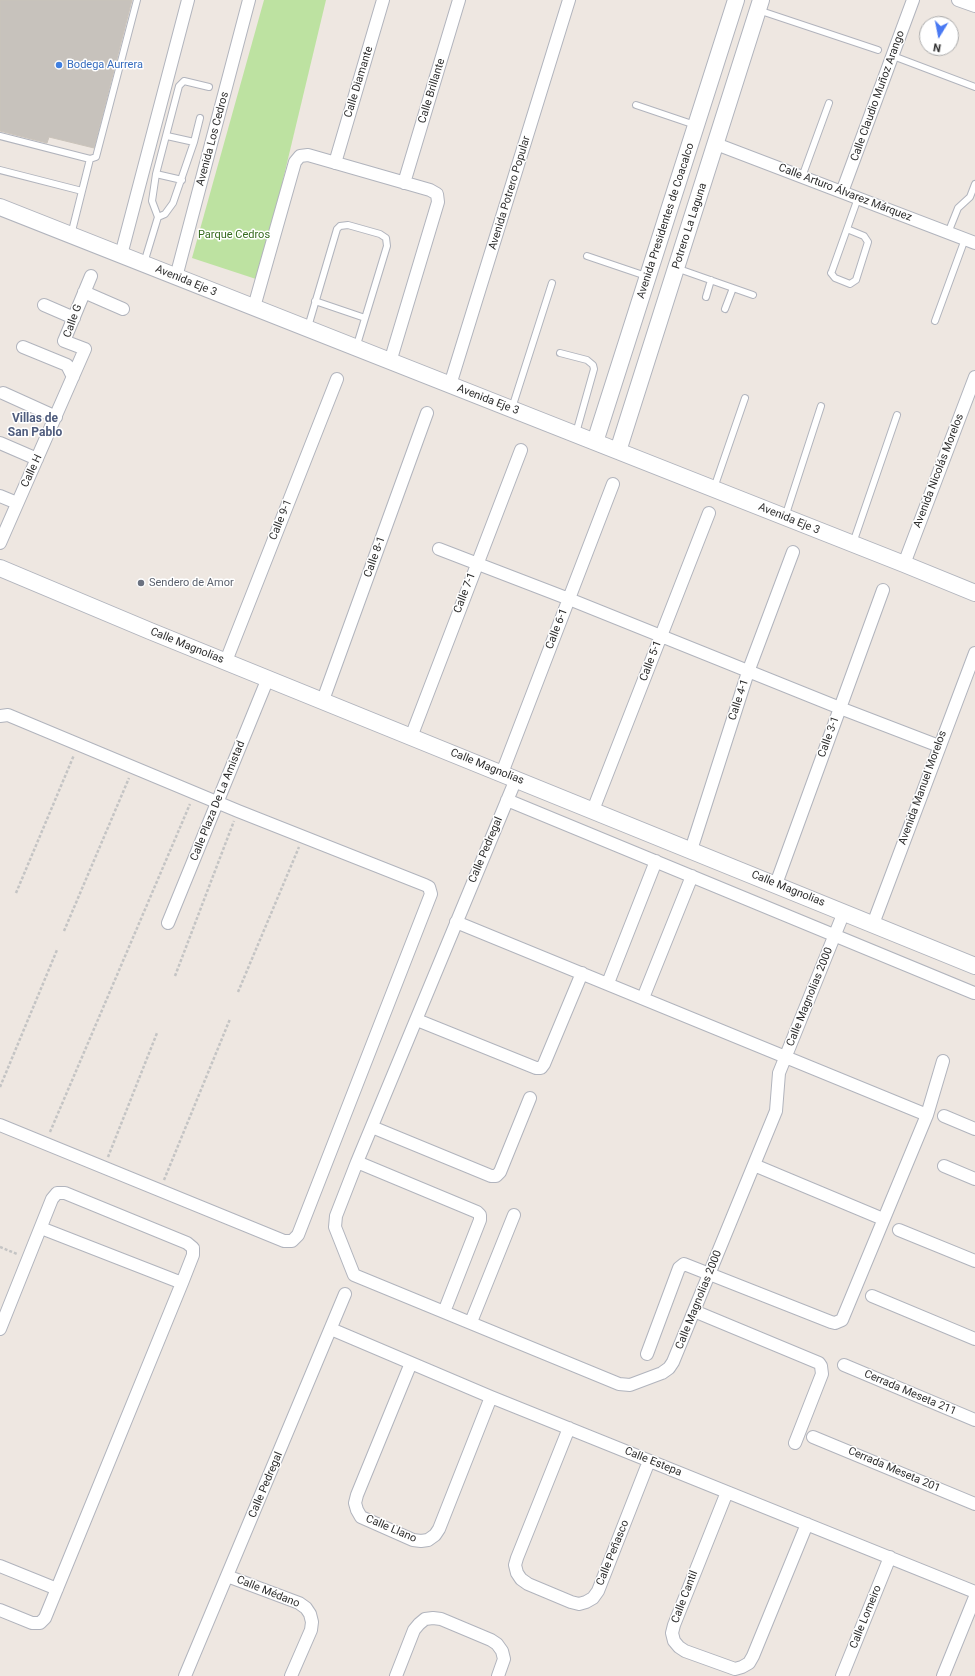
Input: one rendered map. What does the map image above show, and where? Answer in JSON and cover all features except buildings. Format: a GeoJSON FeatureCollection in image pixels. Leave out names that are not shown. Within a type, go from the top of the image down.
{"type":"FeatureCollection","features":[{"type":"Feature","properties":{"kind":"street"},"geometry":{"type":"LineString","coordinates":[[121,255],[188,0]]}},
{"type":"Feature","properties":{"kind":"street","name":"Avenida Los Cedros"},"geometry":{"type":"LineString","coordinates":[[176,277],[249,0]]}},
{"type":"Feature","properties":{"kind":"street","name":"Calle Diamante"},"geometry":{"type":"LineString","coordinates":[[334,163],[383,0]]}},
{"type":"Feature","properties":{"kind":"street","name":"Calle Brillante"},"geometry":{"type":"LineString","coordinates":[[404,183],[459,0]]}},
{"type":"Feature","properties":{"kind":"street","name":"Avenida Potrero Popular"},"geometry":{"type":"LineString","coordinates":[[450,385],[569,0]]}},
{"type":"Feature","properties":{"kind":"street","name":"Avenida Presidentes de Coacalco"},"geometry":{"type":"LineString","coordinates":[[595,442],[736,0]]}},
{"type":"Feature","properties":{"kind":"street","name":"Calle Claudio Muñoz Arango"},"geometry":{"type":"LineString","coordinates":[[842,192],[913,0]]}},
{"type":"Feature","properties":{"kind":"street"},"geometry":{"type":"LineString","coordinates":[[958,0],[975,6]]}},
{"type":"Feature","properties":{"kind":"street","name":"Potrero La Laguna"},"geometry":{"type":"LineString","coordinates":[[618,451],[760,5]]}},
{"type":"Feature","properties":{"kind":"street","name":"Calle Arturo Álvarez Márquez"},"geometry":{"type":"LineString","coordinates":[[716,144],[970,241]]}},
{"type":"Feature","properties":{"kind":"street"},"geometry":{"type":"LineString","coordinates":[[254,308],[295,162],[300,156],[308,156],[430,190],[437,194],[438,202],[390,362]]}},
{"type":"Feature","properties":{"kind":"street","name":"Avenida Eje 3"},"geometry":{"type":"LineString","coordinates":[[0,207],[975,593]]}},
{"type":"Feature","properties":{"kind":"street","name":"Calle G"},"geometry":{"type":"LineString","coordinates":[[73,377],[85,349],[64,341],[91,276]]}},
{"type":"Feature","properties":{"kind":"street"},"geometry":{"type":"LineString","coordinates":[[84,292],[123,309]]}},
{"type":"Feature","properties":{"kind":"street"},"geometry":{"type":"LineString","coordinates":[[44,304],[74,318]]}},
{"type":"Feature","properties":{"kind":"street"},"geometry":{"type":"LineString","coordinates":[[23,347],[67,365],[73,377]]}},
{"type":"Feature","properties":{"kind":"street","name":"Calle H"},"geometry":{"type":"LineString","coordinates":[[0,543],[73,377]]}},
{"type":"Feature","properties":{"kind":"street","name":"Avenida Nicolás Morelos"},"geometry":{"type":"LineString","coordinates":[[904,564],[975,377]]}},
{"type":"Feature","properties":{"kind":"street","name":"Calle 9-1"},"geometry":{"type":"LineString","coordinates":[[226,661],[337,379]]}},
{"type":"Feature","properties":{"kind":"street"},"geometry":{"type":"LineString","coordinates":[[3,393],[56,417]]}},
{"type":"Feature","properties":{"kind":"street","name":"Calle 8-1"},"geometry":{"type":"LineString","coordinates":[[323,700],[428,413]]}},
{"type":"Feature","properties":{"kind":"street"},"geometry":{"type":"LineString","coordinates":[[0,443],[37,459]]}},
{"type":"Feature","properties":{"kind":"street","name":"Calle 7-1"},"geometry":{"type":"LineString","coordinates":[[411,737],[476,564],[521,450]]}},
{"type":"Feature","properties":{"kind":"street","name":"Calle 6-1"},"geometry":{"type":"LineString","coordinates":[[509,776],[569,599],[613,484]]}},
{"type":"Feature","properties":{"kind":"street"},"geometry":{"type":"LineString","coordinates":[[0,496],[17,503]]}},
{"type":"Feature","properties":{"kind":"street","name":"Calle 5-1"},"geometry":{"type":"LineString","coordinates":[[593,810],[709,513]]}},
{"type":"Feature","properties":{"kind":"street"},"geometry":{"type":"LineString","coordinates":[[439,549],[939,746]]}},
{"type":"Feature","properties":{"kind":"street","name":"Calle 4-1"},"geometry":{"type":"LineString","coordinates":[[691,850],[748,672],[793,552]]}},
{"type":"Feature","properties":{"kind":"street","name":"Calle Magnolias"},"geometry":{"type":"LineString","coordinates":[[0,568],[975,966]]}},
{"type":"Feature","properties":{"kind":"street","name":"Calle 3-1"},"geometry":{"type":"LineString","coordinates":[[776,884],[883,590]]}},
{"type":"Feature","properties":{"kind":"street","name":"Avenida Manuel Morelos"},"geometry":{"type":"LineString","coordinates":[[873,924],[975,653]]}},
{"type":"Feature","properties":{"kind":"street","name":"Calle Plaza De La Amistad"},"geometry":{"type":"LineString","coordinates":[[168,924],[268,678]]}},
{"type":"Feature","properties":{"kind":"street"},"geometry":{"type":"LineString","coordinates":[[0,716],[8,715],[238,811],[425,885],[428,887],[431,894],[298,1235],[292,1241],[284,1241],[0,1125]]}},
{"type":"Feature","properties":{"kind":"street","name":"Calle Pedregal"},"geometry":{"type":"LineString","coordinates":[[372,1127],[507,800],[509,776]]}},
{"type":"Feature","properties":{"kind":"street"},"geometry":{"type":"LineString","coordinates":[[507,800],[974,992]]}},
{"type":"Feature","properties":{"kind":"street"},"geometry":{"type":"LineString","coordinates":[[608,983],[656,861]]}},
{"type":"Feature","properties":{"kind":"street"},"geometry":{"type":"LineString","coordinates":[[643,998],[692,876]]}},
{"type":"Feature","properties":{"kind":"street","name":"Calle Magnolias 2000"},"geometry":{"type":"LineString","coordinates":[[357,1162],[334,1224],[354,1275],[619,1384],[634,1384],[662,1373],[669,1368],[673,1362],[776,1111],[778,1079],[844,912]]}},
{"type":"Feature","properties":{"kind":"street"},"geometry":{"type":"LineString","coordinates":[[456,922],[927,1115]]}},
{"type":"Feature","properties":{"kind":"street"},"geometry":{"type":"LineString","coordinates":[[417,1020],[536,1068],[541,1068],[582,973]]}},
{"type":"Feature","properties":{"kind":"street"},"geometry":{"type":"LineString","coordinates":[[647,1354],[680,1266],[687,1265],[831,1322],[838,1322],[844,1316],[927,1115],[944,1061]]}},
{"type":"Feature","properties":{"kind":"street"},"geometry":{"type":"LineString","coordinates":[[444,1312],[480,1220],[480,1215],[477,1212],[357,1162],[372,1127],[491,1176],[496,1176],[500,1172],[530,1098]]}},
{"type":"Feature","properties":{"kind":"street"},"geometry":{"type":"LineString","coordinates":[[944,1116],[974,1125]]}},
{"type":"Feature","properties":{"kind":"street"},"geometry":{"type":"LineString","coordinates":[[754,1165],[883,1219]]}},
{"type":"Feature","properties":{"kind":"street"},"geometry":{"type":"LineString","coordinates":[[944,1166],[975,1179]]}},
{"type":"Feature","properties":{"kind":"street"},"geometry":{"type":"LineString","coordinates":[[0,1329],[54,1196],[61,1192],[190,1245],[192,1248],[193,1255],[182,1283],[45,1618],[40,1623],[32,1623],[0,1610]]}},
{"type":"Feature","properties":{"kind":"street"},"geometry":{"type":"LineString","coordinates":[[470,1322],[514,1215]]}},
{"type":"Feature","properties":{"kind":"street"},"geometry":{"type":"LineString","coordinates":[[41,1228],[182,1283]]}},
{"type":"Feature","properties":{"kind":"street"},"geometry":{"type":"LineString","coordinates":[[899,1230],[975,1261]]}},
{"type":"Feature","properties":{"kind":"street","name":"Calle Pedregal"},"geometry":{"type":"LineString","coordinates":[[185,1676],[345,1294]]}},
{"type":"Feature","properties":{"kind":"street"},"geometry":{"type":"LineString","coordinates":[[872,1296],[975,1339]]}},
{"type":"Feature","properties":{"kind":"street"},"geometry":{"type":"LineString","coordinates":[[694,1311],[819,1363],[822,1374],[795,1443]]}},
{"type":"Feature","properties":{"kind":"street","name":"Calle Estepa"},"geometry":{"type":"LineString","coordinates":[[331,1329],[491,1397],[975,1592]]}},
{"type":"Feature","properties":{"kind":"street","name":"Calle Llano"},"geometry":{"type":"LineString","coordinates":[[411,1363],[355,1502],[357,1510],[362,1517],[400,1534],[421,1541],[428,1540],[435,1535],[439,1529],[491,1397]]}},
{"type":"Feature","properties":{"kind":"street","name":"Cerrada Meseta 211"},"geometry":{"type":"LineString","coordinates":[[844,1365],[975,1420]]}},
{"type":"Feature","properties":{"kind":"street","name":"Calle Peñasco"},"geometry":{"type":"LineString","coordinates":[[569,1428],[515,1565],[517,1573],[521,1579],[528,1584],[571,1602],[579,1604],[586,1602],[593,1598],[598,1592],[649,1461]]}},
{"type":"Feature","properties":{"kind":"street","name":"Cerrada Meseta 201"},"geometry":{"type":"LineString","coordinates":[[813,1437],[975,1504]]}},
{"type":"Feature","properties":{"kind":"street","name":"Calle Cantil"},"geometry":{"type":"LineString","coordinates":[[727,1492],[674,1625],[672,1633],[674,1641],[685,1651],[734,1669],[749,1663],[807,1524]]}},
{"type":"Feature","properties":{"kind":"street","name":"Calle Lomeiro"},"geometry":{"type":"LineString","coordinates":[[842,1676],[890,1557]]}},
{"type":"Feature","properties":{"kind":"street"},"geometry":{"type":"LineString","coordinates":[[0,1566],[57,1589]]}},
{"type":"Feature","properties":{"kind":"street","name":"Calle Médano"},"geometry":{"type":"LineString","coordinates":[[227,1576],[299,1603],[306,1608],[310,1614],[312,1622],[311,1630],[291,1676]]}},
{"type":"Feature","properties":{"kind":"street"},"geometry":{"type":"LineString","coordinates":[[943,1676],[975,1597]]}},
{"type":"Feature","properties":{"kind":"street"},"geometry":{"type":"LineString","coordinates":[[396,1676],[414,1630],[425,1619],[433,1618],[441,1619],[491,1640],[497,1644],[502,1651],[504,1659],[498,1676]]}},
{"type":"Feature","properties":{"kind":"lane"},"geometry":{"type":"LineString","coordinates":[[0,136],[90,159],[95,158],[98,154],[137,0]]}},
{"type":"Feature","properties":{"kind":"lane"},"geometry":{"type":"LineString","coordinates":[[760,5],[878,50]]}},
{"type":"Feature","properties":{"kind":"lane"},"geometry":{"type":"LineString","coordinates":[[893,56],[975,87]]}},
{"type":"Feature","properties":{"kind":"lane"},"geometry":{"type":"LineString","coordinates":[[144,264],[158,217],[152,201],[156,174],[180,84],[186,81],[209,87]]}},
{"type":"Feature","properties":{"kind":"lane"},"geometry":{"type":"LineString","coordinates":[[802,177],[829,103]]}},
{"type":"Feature","properties":{"kind":"lane"},"geometry":{"type":"LineString","coordinates":[[636,105],[696,126]]}},
{"type":"Feature","properties":{"kind":"lane"},"geometry":{"type":"LineString","coordinates":[[158,217],[165,214],[171,208],[182,180],[200,118]]}},
{"type":"Feature","properties":{"kind":"lane"},"geometry":{"type":"LineString","coordinates":[[167,136],[194,142]]}},
{"type":"Feature","properties":{"kind":"lane"},"geometry":{"type":"LineString","coordinates":[[71,235],[90,159]]}},
{"type":"Feature","properties":{"kind":"lane"},"geometry":{"type":"LineString","coordinates":[[0,170],[82,191]]}},
{"type":"Feature","properties":{"kind":"lane"},"geometry":{"type":"LineString","coordinates":[[156,174],[182,180]]}},
{"type":"Feature","properties":{"kind":"lane"},"geometry":{"type":"LineString","coordinates":[[948,233],[958,208],[970,197],[975,184]]}},
{"type":"Feature","properties":{"kind":"lane"},"geometry":{"type":"LineString","coordinates":[[847,229],[864,236],[868,242],[856,280],[850,284],[835,278],[831,273],[858,198]]}},
{"type":"Feature","properties":{"kind":"lane"},"geometry":{"type":"LineString","coordinates":[[307,329],[337,229],[340,226],[348,225],[380,234],[386,238],[387,246],[356,348]]}},
{"type":"Feature","properties":{"kind":"lane"},"geometry":{"type":"LineString","coordinates":[[935,321],[970,241]]}},
{"type":"Feature","properties":{"kind":"lane"},"geometry":{"type":"LineString","coordinates":[[587,256],[648,277]]}},
{"type":"Feature","properties":{"kind":"lane"},"geometry":{"type":"LineString","coordinates":[[676,268],[753,295]]}},
{"type":"Feature","properties":{"kind":"lane"},"geometry":{"type":"LineString","coordinates":[[706,297],[711,280]]}},
{"type":"Feature","properties":{"kind":"lane"},"geometry":{"type":"LineString","coordinates":[[511,409],[552,283]]}},
{"type":"Feature","properties":{"kind":"lane"},"geometry":{"type":"LineString","coordinates":[[726,309],[733,288]]}},
{"type":"Feature","properties":{"kind":"lane"},"geometry":{"type":"LineString","coordinates":[[315,301],[365,318]]}},
{"type":"Feature","properties":{"kind":"lane"},"geometry":{"type":"LineString","coordinates":[[560,353],[587,360],[594,369],[575,434]]}},
{"type":"Feature","properties":{"kind":"lane"},"geometry":{"type":"LineString","coordinates":[[714,489],[745,398]]}},
{"type":"Feature","properties":{"kind":"lane"},"geometry":{"type":"LineString","coordinates":[[785,517],[821,406]]}},
{"type":"Feature","properties":{"kind":"lane"},"geometry":{"type":"LineString","coordinates":[[852,545],[897,415]]}},
{"type":"Feature","properties":{"kind":"path"},"geometry":{"type":"LineString","coordinates":[[16,893],[79,744]]}},
{"type":"Feature","properties":{"kind":"path"},"geometry":{"type":"LineString","coordinates":[[64,931],[133,767]]}},
{"type":"Feature","properties":{"kind":"path"},"geometry":{"type":"LineString","coordinates":[[45,1144],[119,974],[195,793]]}},
{"type":"Feature","properties":{"kind":"path"},"geometry":{"type":"LineString","coordinates":[[175,976],[238,811]]}},
{"type":"Feature","properties":{"kind":"path"},"geometry":{"type":"LineString","coordinates":[[238,992],[303,837]]}},
{"type":"Feature","properties":{"kind":"path"},"geometry":{"type":"LineString","coordinates":[[0,1087],[57,950]]}},
{"type":"Feature","properties":{"kind":"path"},"geometry":{"type":"LineString","coordinates":[[160,1190],[230,1019]]}},
{"type":"Feature","properties":{"kind":"path"},"geometry":{"type":"LineString","coordinates":[[104,1167],[157,1033]]}},
{"type":"Feature","properties":{"kind":"path"},"geometry":{"type":"LineString","coordinates":[[0,1247],[29,1259]]}},
{"type":"Feature","properties":{"kind":"green space","name":"Parque Cedros"},"geometry":{"type":"Polygon","coordinates":[[[264,0],[326,0],[259,280],[192,258],[264,0]]]}},
{"type":"Feature","properties":{"kind":"place","name":"Bodega Aurrera"},"geometry":{"type":"Point","coordinates":[59,65]}},
{"type":"Feature","properties":{"kind":"place","name":"Sendero de Amor"},"geometry":{"type":"Point","coordinates":[141,583]}},
{"type":"Feature","properties":{"kind":"district","name":"Villas de San Pablo"},"geometry":{"type":"Point","coordinates":[35,426]}}]}
